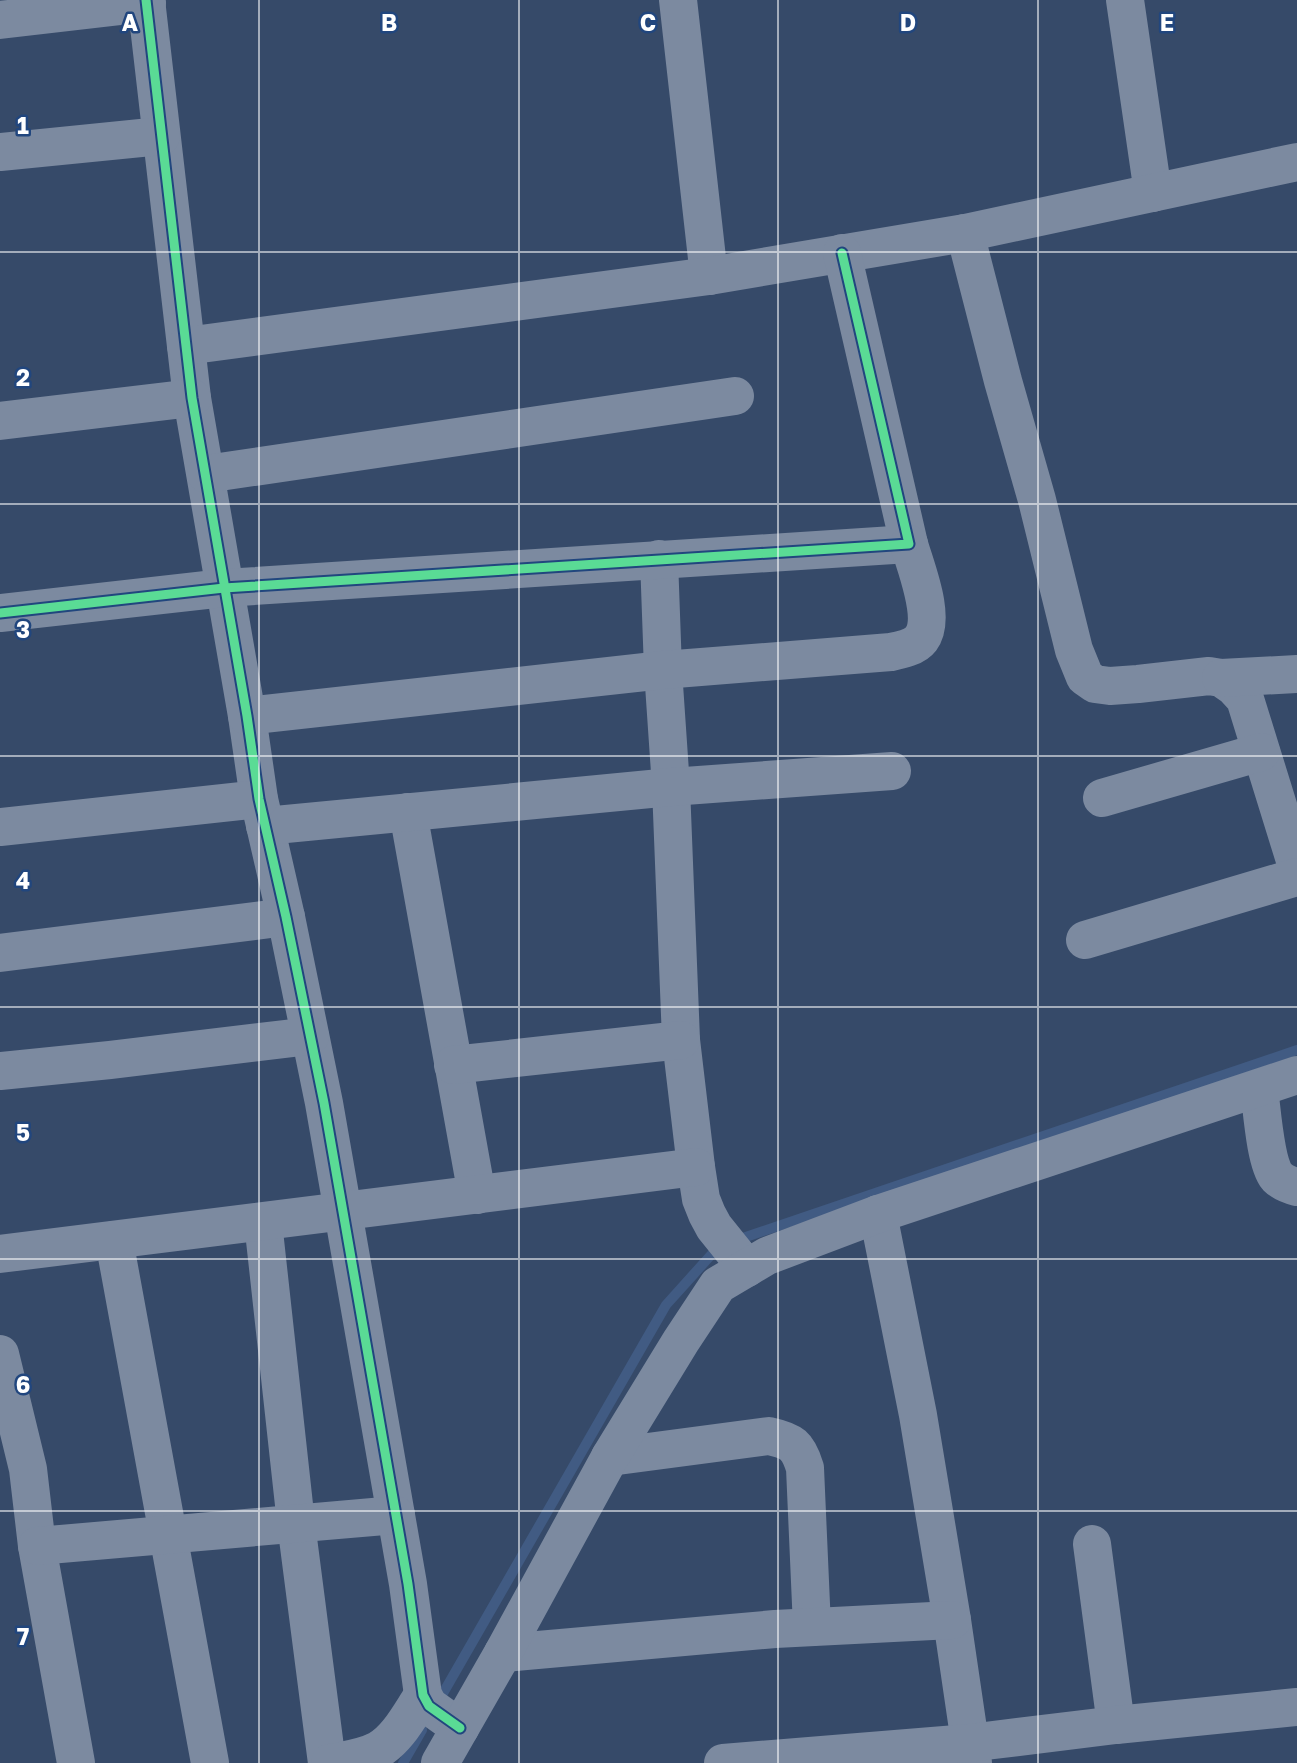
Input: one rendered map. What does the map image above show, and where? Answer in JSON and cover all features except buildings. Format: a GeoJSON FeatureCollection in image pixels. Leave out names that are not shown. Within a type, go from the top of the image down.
{"type":"FeatureCollection","features":[{"type":"Feature","properties":{"kind":"street"},"geometry":{"type":"LineString","coordinates":[[678,0],[709,276]]}},
{"type":"Feature","properties":{"kind":"street"},"geometry":{"type":"LineString","coordinates":[[1125,0],[1153,193]]}},
{"type":"Feature","properties":{"kind":"street"},"geometry":{"type":"LineString","coordinates":[[0,20],[147,2],[192,398],[262,813],[324,1103],[408,1584],[441,1713],[440,1763]]}},
{"type":"Feature","properties":{"kind":"street"},"geometry":{"type":"LineString","coordinates":[[0,152],[161,136]]}},
{"type":"Feature","properties":{"kind":"street"},"geometry":{"type":"LineString","coordinates":[[186,346],[709,276],[965,233],[1297,162]]}},
{"type":"Feature","properties":{"kind":"street"},"geometry":{"type":"LineString","coordinates":[[965,233],[1037,500],[1074,650],[1085,677],[1095,684],[1110,686],[1209,676],[1222,678],[1297,674]]}},
{"type":"Feature","properties":{"kind":"street"},"geometry":{"type":"LineString","coordinates":[[247,716],[663,670],[891,652],[909,647],[921,639],[927,623],[926,606],[909,544],[842,253]]}},
{"type":"Feature","properties":{"kind":"street"},"geometry":{"type":"LineString","coordinates":[[206,474],[735,396]]}},
{"type":"Feature","properties":{"kind":"street"},"geometry":{"type":"LineString","coordinates":[[0,421],[192,398]]}},
{"type":"Feature","properties":{"kind":"street"},"geometry":{"type":"LineString","coordinates":[[0,613],[224,588],[909,544]]}},
{"type":"Feature","properties":{"kind":"street"},"geometry":{"type":"LineString","coordinates":[[659,559],[681,1040],[701,1199],[706,1214],[732,1250],[767,1256],[878,1214],[1297,1075]]}},
{"type":"Feature","properties":{"kind":"street"},"geometry":{"type":"LineString","coordinates":[[1222,678],[1245,699],[1297,867]]}},
{"type":"Feature","properties":{"kind":"street"},"geometry":{"type":"LineString","coordinates":[[1102,798],[1261,752]]}},
{"type":"Feature","properties":{"kind":"street"},"geometry":{"type":"LineString","coordinates":[[0,827],[262,813],[408,812],[671,787],[892,771]]}},
{"type":"Feature","properties":{"kind":"street"},"geometry":{"type":"LineString","coordinates":[[408,812],[477,1195]]}},
{"type":"Feature","properties":{"kind":"street"},"geometry":{"type":"LineString","coordinates":[[1085,940],[1297,877]]}},
{"type":"Feature","properties":{"kind":"street"},"geometry":{"type":"LineString","coordinates":[[0,953],[286,917]]}},
{"type":"Feature","properties":{"kind":"street"},"geometry":{"type":"LineString","coordinates":[[0,1071],[310,1035]]}},
{"type":"Feature","properties":{"kind":"street"},"geometry":{"type":"LineString","coordinates":[[453,1065],[681,1040]]}},
{"type":"Feature","properties":{"kind":"street"},"geometry":{"type":"LineString","coordinates":[[1259,1088],[1270,1163],[1276,1175],[1285,1183],[1297,1187]]}},
{"type":"Feature","properties":{"kind":"street"},"geometry":{"type":"LineString","coordinates":[[0,1254],[696,1167]]}},
{"type":"Feature","properties":{"kind":"street"},"geometry":{"type":"LineString","coordinates":[[878,1214],[918,1415],[971,1753]]}},
{"type":"Feature","properties":{"kind":"street"},"geometry":{"type":"LineString","coordinates":[[263,1222],[296,1523],[328,1763],[378,1750],[398,1733],[441,1713],[503,1653],[610,1457],[718,1285],[732,1250]]}},
{"type":"Feature","properties":{"kind":"street"},"geometry":{"type":"LineString","coordinates":[[114,1240],[209,1763]]}},
{"type":"Feature","properties":{"kind":"street"},"geometry":{"type":"LineString","coordinates":[[0,1354],[28,1469],[37,1546],[76,1763]]}},
{"type":"Feature","properties":{"kind":"street"},"geometry":{"type":"LineString","coordinates":[[610,1457],[769,1436],[790,1441],[801,1454],[805,1468],[812,1627]]}},
{"type":"Feature","properties":{"kind":"street"},"geometry":{"type":"LineString","coordinates":[[37,1546],[396,1515]]}},
{"type":"Feature","properties":{"kind":"street"},"geometry":{"type":"LineString","coordinates":[[1092,1544],[1116,1725]]}},
{"type":"Feature","properties":{"kind":"street"},"geometry":{"type":"LineString","coordinates":[[503,1653],[775,1629],[952,1620]]}},
{"type":"Feature","properties":{"kind":"street"},"geometry":{"type":"LineString","coordinates":[[723,1763],[971,1753],[1116,1725],[1297,1707]]}},
{"type":"Feature","properties":{"kind":"waterway"},"geometry":{"type":"LineString","coordinates":[[734,1241],[1297,1050]]}},
{"type":"Feature","properties":{"kind":"waterway"},"geometry":{"type":"LineString","coordinates":[[438,1702],[666,1305],[720,1245]]}},
{"type":"Feature","properties":{"kind":"waterway"},"geometry":{"type":"LineString","coordinates":[[403,1763],[422,1730]]}},
{"type":"Feature","properties":{"kind":"cycle path"},"geometry":{"type":"LineString","coordinates":[[146,0],[192,398],[259,799],[324,1103],[408,1584],[423,1695],[429,1706],[460,1728]]}},
{"type":"Feature","properties":{"kind":"cycle path"},"geometry":{"type":"LineString","coordinates":[[0,613],[224,588],[909,544],[842,253]]}}]}
